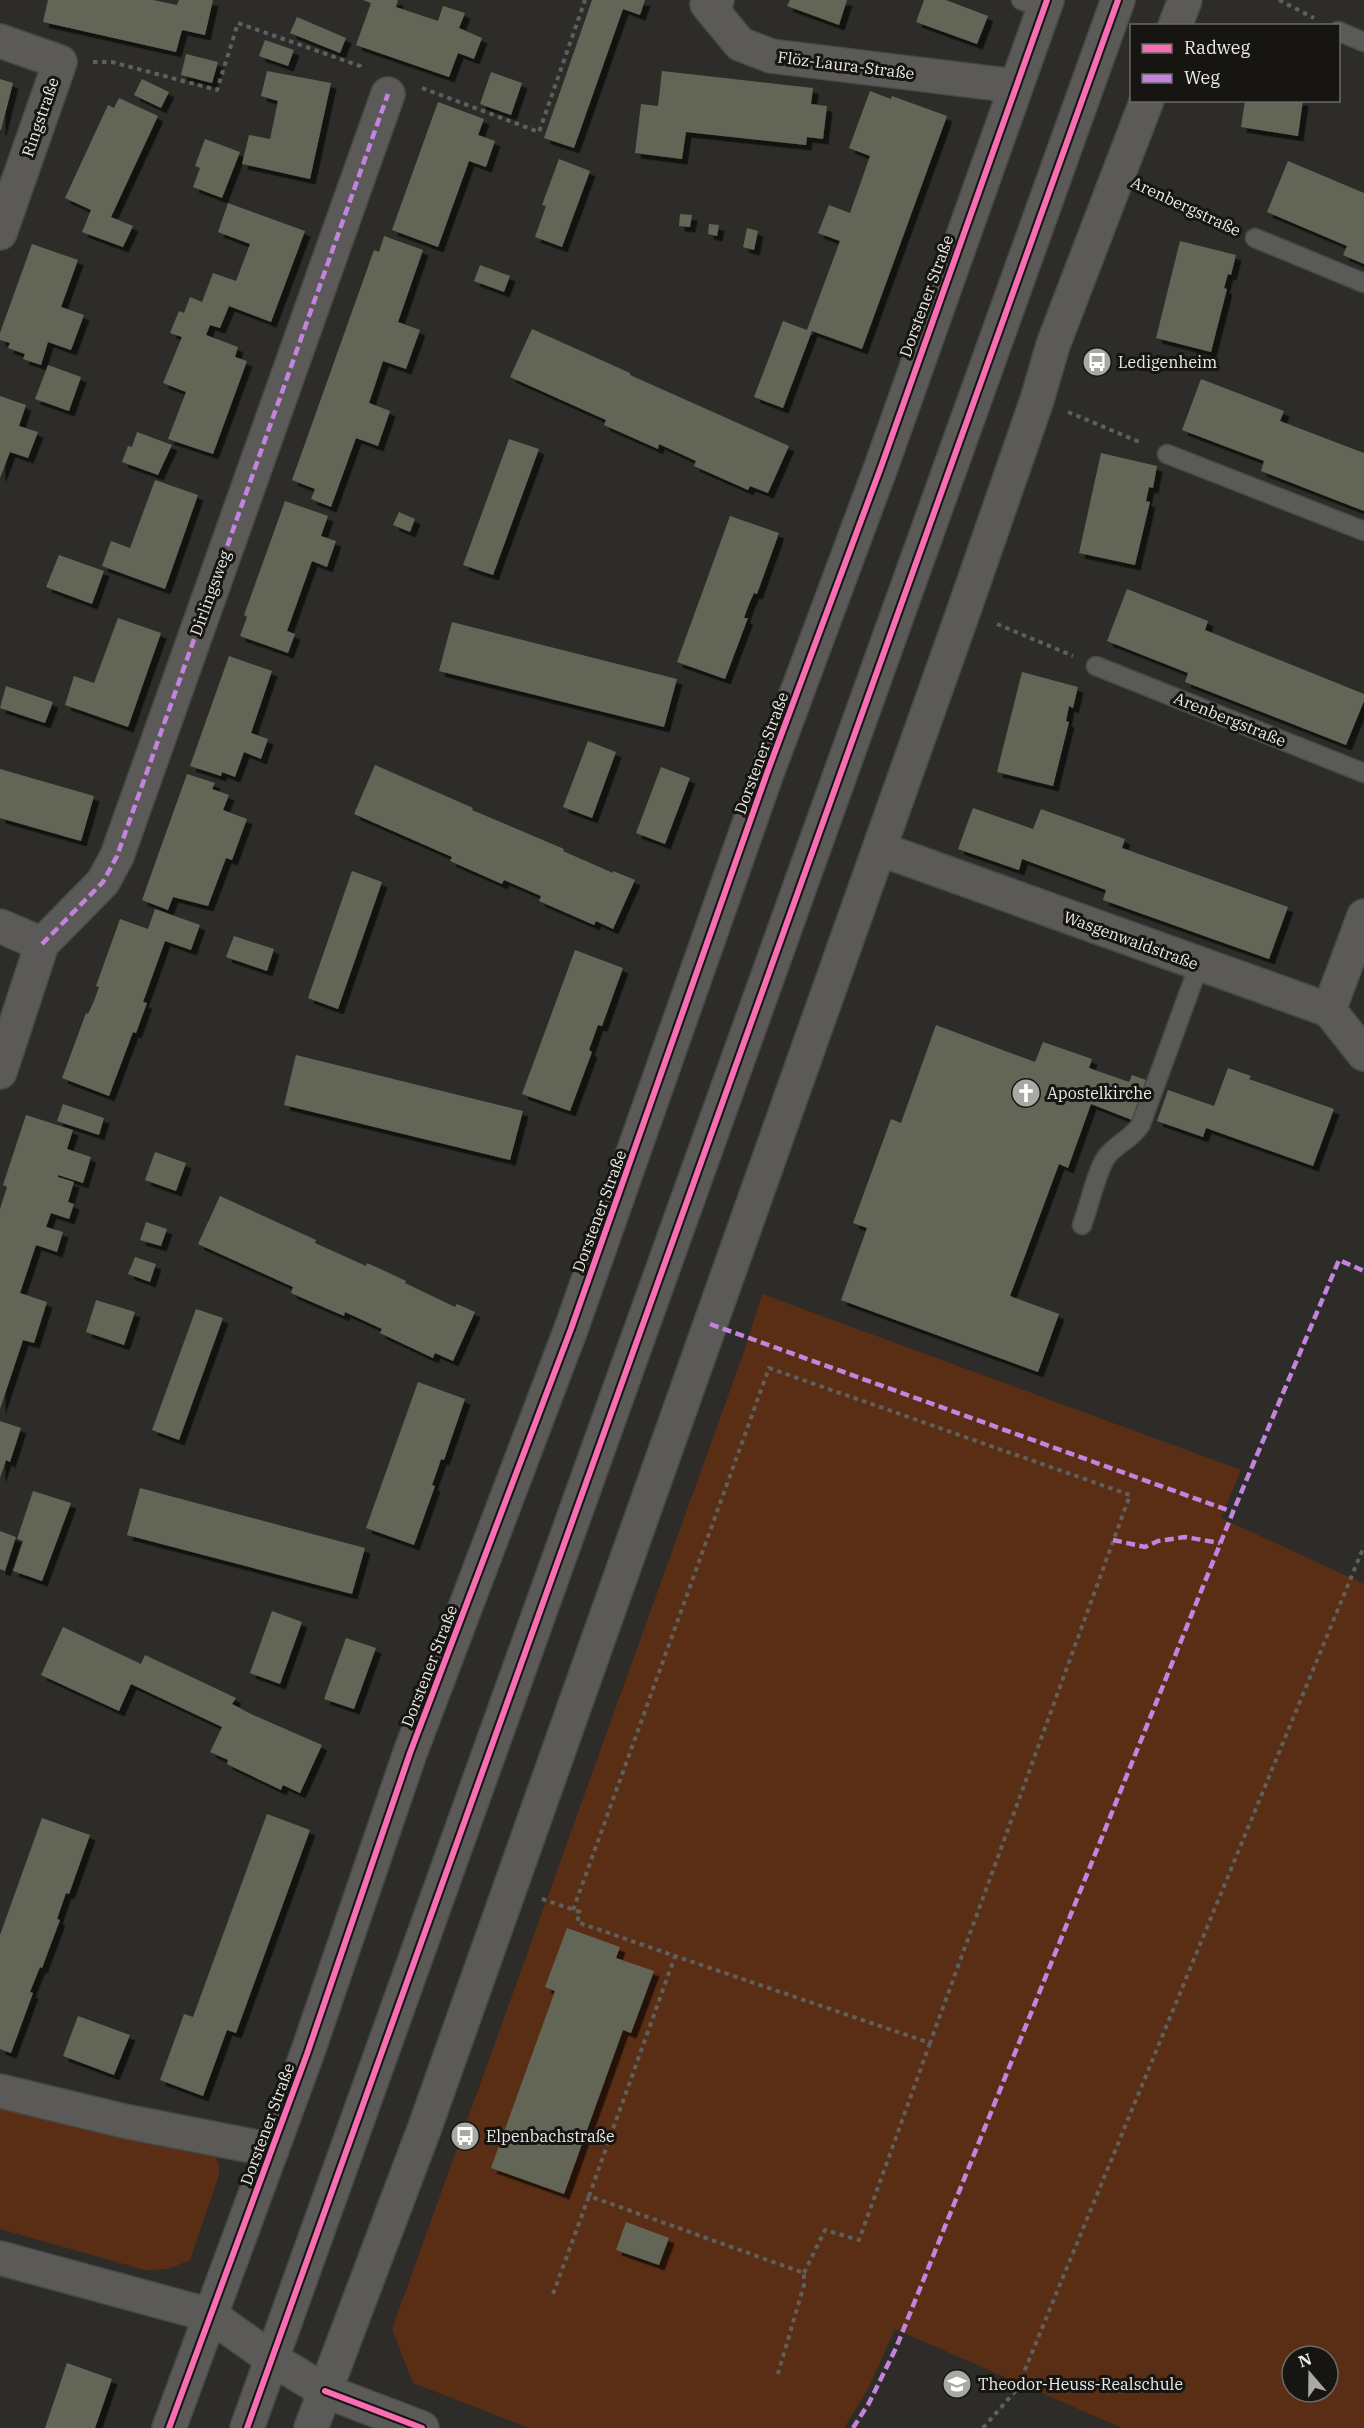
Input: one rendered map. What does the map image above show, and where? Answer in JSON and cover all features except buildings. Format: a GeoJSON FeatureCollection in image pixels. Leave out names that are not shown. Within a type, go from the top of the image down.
{"type":"FeatureCollection","features":[{"type":"Feature","properties":{"kind":"street","name":"Flöz-Laura-Straße"},"geometry":{"type":"LineString","coordinates":[[717,0],[707,4],[740,44],[771,56],[1015,86]]}},
{"type":"Feature","properties":{"kind":"street"},"geometry":{"type":"LineString","coordinates":[[247,2428],[1118,0]]}},
{"type":"Feature","properties":{"kind":"street"},"geometry":{"type":"LineString","coordinates":[[1176,24],[1185,0]]}},
{"type":"Feature","properties":{"kind":"street","name":"Dorstener Straße"},"geometry":{"type":"LineString","coordinates":[[169,2428],[272,2150],[410,1753],[571,1329],[768,773],[880,467],[1015,86],[1037,2]]}},
{"type":"Feature","properties":{"kind":"street","name":"Ringstraße"},"geometry":{"type":"LineString","coordinates":[[0,41],[60,62],[0,232]]}},
{"type":"Feature","properties":{"kind":"street","name":"Dirlingsweg"},"geometry":{"type":"LineString","coordinates":[[0,1072],[42,944],[103,882],[117,856],[388,94]]}},
{"type":"Feature","properties":{"kind":"street"},"geometry":{"type":"LineString","coordinates":[[311,2428],[425,2127],[880,849],[1037,400],[1053,345],[1146,102]]}},
{"type":"Feature","properties":{"kind":"street","name":"Wasgenwaldstraße"},"geometry":{"type":"LineString","coordinates":[[880,849],[1329,1010]]}},
{"type":"Feature","properties":{"kind":"street"},"geometry":{"type":"LineString","coordinates":[[1364,916],[1329,1010],[1364,1054]]}},
{"type":"Feature","properties":{"kind":"street"},"geometry":{"type":"LineString","coordinates":[[0,926],[42,944]]}},
{"type":"Feature","properties":{"kind":"street"},"geometry":{"type":"LineString","coordinates":[[0,2091],[124,2121],[272,2150]]}},
{"type":"Feature","properties":{"kind":"street"},"geometry":{"type":"LineString","coordinates":[[0,2258],[210,2315],[272,2360],[325,2391],[422,2428]]}},
{"type":"Feature","properties":{"kind":"lane"},"geometry":{"type":"LineString","coordinates":[[1340,32],[1364,42]]}},
{"type":"Feature","properties":{"kind":"lane"},"geometry":{"type":"LineString","coordinates":[[1255,238],[1364,283]]}},
{"type":"Feature","properties":{"kind":"lane"},"geometry":{"type":"LineString","coordinates":[[1167,454],[1364,531]]}},
{"type":"Feature","properties":{"kind":"lane","name":"Arenbergstraße"},"geometry":{"type":"LineString","coordinates":[[1096,666],[1364,773]]}},
{"type":"Feature","properties":{"kind":"lane"},"geometry":{"type":"LineString","coordinates":[[1082,1225],[1105,1157],[1135,1135],[1141,1124],[1199,964]]}},
{"type":"Feature","properties":{"kind":"path"},"geometry":{"type":"LineString","coordinates":[[60,62],[112,62],[217,90],[238,23],[360,66],[388,94],[411,84],[539,132],[585,0]]}},
{"type":"Feature","properties":{"kind":"path"},"geometry":{"type":"LineString","coordinates":[[1279,0],[1318,20]]}},
{"type":"Feature","properties":{"kind":"path"},"geometry":{"type":"LineString","coordinates":[[1037,400],[1167,454]]}},
{"type":"Feature","properties":{"kind":"path"},"geometry":{"type":"LineString","coordinates":[[964,610],[1096,666]]}},
{"type":"Feature","properties":{"kind":"path"},"geometry":{"type":"LineString","coordinates":[[573,1910],[769,1368],[1130,1495],[859,2240],[825,2230],[804,2273],[804,2285],[777,2377]]}},
{"type":"Feature","properties":{"kind":"path"},"geometry":{"type":"LineString","coordinates":[[983,2428],[1017,2389],[1364,1546]]}},
{"type":"Feature","properties":{"kind":"path"},"geometry":{"type":"LineString","coordinates":[[509,1887],[580,1912],[577,1922],[930,2043]]}},
{"type":"Feature","properties":{"kind":"path"},"geometry":{"type":"LineString","coordinates":[[553,2294],[675,1956]]}},
{"type":"Feature","properties":{"kind":"path"},"geometry":{"type":"LineString","coordinates":[[589,2196],[804,2273]]}},
{"type":"Feature","properties":{"kind":"shaded area"},"geometry":{"type":"Polygon","coordinates":[[[762,1294],[1241,1470],[1221,1518],[1364,1584],[1364,2428],[1122,2428],[895,2329],[869,2387],[844,2428],[529,2428],[413,2383],[392,2329],[746,1346],[762,1294]]]}},
{"type":"Feature","properties":{"kind":"shaded area"},"geometry":{"type":"Polygon","coordinates":[[[0,2103],[214,2153],[219,2165],[219,2175],[190,2260],[168,2269],[145,2270],[0,2229],[0,2103]]]}},
{"type":"Feature","properties":{"kind":"marked path"},"geometry":{"type":"LineString","coordinates":[[42,944],[103,882],[117,856],[388,94]]}},
{"type":"Feature","properties":{"kind":"marked path"},"geometry":{"type":"LineString","coordinates":[[853,2428],[869,2403],[896,2348],[1233,1512],[1339,1260],[1364,1271]]}},
{"type":"Feature","properties":{"kind":"marked path"},"geometry":{"type":"LineString","coordinates":[[710,1324],[1233,1512]]}},
{"type":"Feature","properties":{"kind":"marked path"},"geometry":{"type":"LineString","coordinates":[[1113,1540],[1145,1547],[1158,1541],[1185,1537],[1220,1543]]}},
{"type":"Feature","properties":{"kind":"cycle path"},"geometry":{"type":"LineString","coordinates":[[169,2428],[307,2054],[410,1753],[571,1329],[767,773],[881,467],[1047,0]]}},
{"type":"Feature","properties":{"kind":"cycle path"},"geometry":{"type":"LineString","coordinates":[[247,2428],[1118,0]]}},
{"type":"Feature","properties":{"kind":"cycle path"},"geometry":{"type":"LineString","coordinates":[[325,2391],[422,2428]]}},
{"type":"Feature","properties":{"kind":"place","name":"Ledigenheim"},"geometry":{"type":"Point","coordinates":[1097,362]}},
{"type":"Feature","properties":{"kind":"place","name":"Apostelkirche"},"geometry":{"type":"Point","coordinates":[1026,1093]}},
{"type":"Feature","properties":{"kind":"place","name":"Elpenbachstraße"},"geometry":{"type":"Point","coordinates":[465,2136]}},
{"type":"Feature","properties":{"kind":"place","name":"Theodor-Heuss-Realschule"},"geometry":{"type":"Point","coordinates":[957,2384]}}]}
